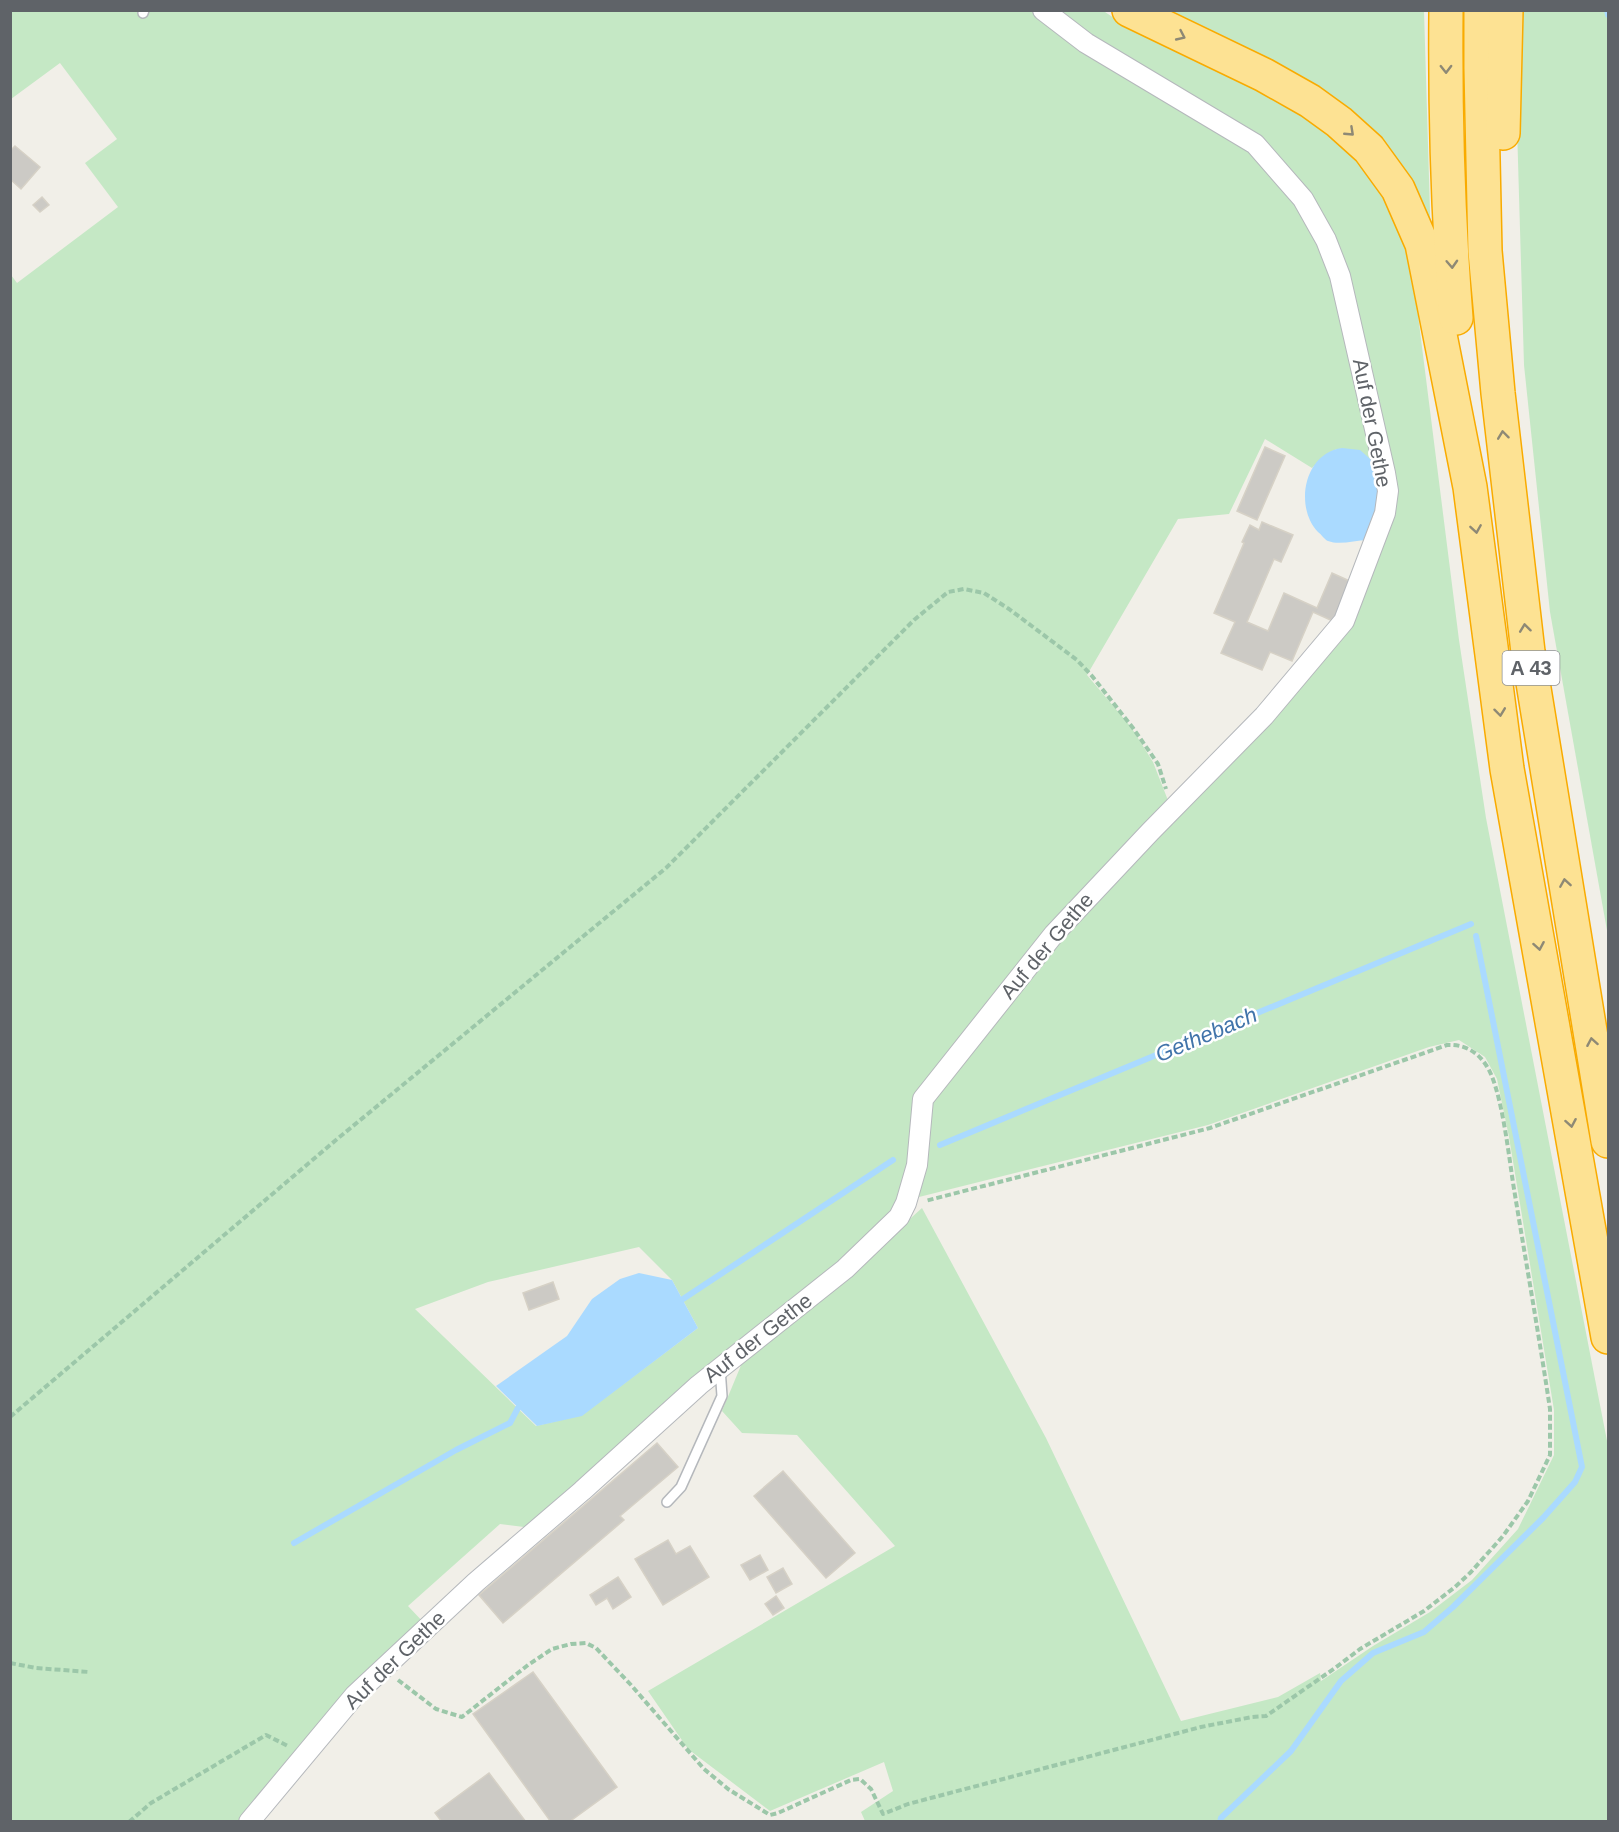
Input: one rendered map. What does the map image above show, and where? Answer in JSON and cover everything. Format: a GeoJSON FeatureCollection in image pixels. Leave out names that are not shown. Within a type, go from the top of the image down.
{"type":"FeatureCollection","features":[{"type":"Feature","properties":{"kind":"highway"},"geometry":{"type":"LineString","coordinates":[[1129,10],[1264,75],[1310,101],[1340,122],[1369,149],[1398,189],[1422,244],[1470,487]]}},
{"type":"Feature","properties":{"kind":"highway","name":"A 43"},"geometry":{"type":"LineString","coordinates":[[1446,10],[1445,68],[1452,265],[1470,487],[1507,769],[1608,1337]]}},
{"type":"Feature","properties":{"kind":"highway","name":"A 43"},"geometry":{"type":"LineString","coordinates":[[1481,10],[1485,251],[1498,393],[1528,652],[1608,1141]]}},
{"type":"Feature","properties":{"kind":"highway"},"geometry":{"type":"LineString","coordinates":[[1498,393],[1506,10]]}},
{"type":"Feature","properties":{"kind":"street","name":"Auf der Gethe"},"geometry":{"type":"LineString","coordinates":[[249,1821],[355,1695],[476,1582],[720,1368],[845,1269],[899,1217],[917,1165],[923,1099],[1054,934],[1264,716],[1344,621],[1384,513],[1388,491],[1340,276],[1326,240],[1302,199],[1255,144],[1086,43],[1043,10]]}},
{"type":"Feature","properties":{"kind":"lane"},"geometry":{"type":"LineString","coordinates":[[666,1502],[681,1487],[722,1396],[720,1368]]}},
{"type":"Feature","properties":{"kind":"path"},"geometry":{"type":"LineString","coordinates":[[10,1417],[336,1140],[666,868],[914,620],[948,591],[963,589],[984,593],[1077,660],[1133,728],[1158,764],[1173,808]]}},
{"type":"Feature","properties":{"kind":"path"},"geometry":{"type":"LineString","coordinates":[[383,1669],[436,1708],[462,1717],[552,1649],[586,1643],[596,1648],[631,1685],[704,1769],[755,1808],[770,1815],[778,1813],[851,1780],[860,1779],[871,1789],[883,1814],[908,1804],[1201,1727],[1266,1716],[1360,1649],[1424,1611],[1455,1587],[1503,1536],[1528,1501],[1550,1455],[1550,1410],[1505,1135],[1491,1076],[1485,1064],[1470,1049],[1456,1045],[1436,1048],[1210,1128],[904,1206]]}},
{"type":"Feature","properties":{"kind":"path"},"geometry":{"type":"LineString","coordinates":[[10,1662],[36,1668],[89,1672]]}},
{"type":"Feature","properties":{"kind":"path"},"geometry":{"type":"LineString","coordinates":[[129,1821],[151,1803],[266,1735],[306,1754]]}},
{"type":"Feature","properties":{"kind":"green space"},"geometry":{"type":"Polygon","coordinates":[[[1102,10],[1120,22],[1300,107],[1351,146],[1390,200],[1411,260],[1459,640],[1486,818],[1608,1446],[1608,1821],[865,1821],[861,1812],[893,1791],[884,1762],[770,1811],[688,1749],[648,1691],[895,1546],[797,1435],[742,1433],[722,1411],[742,1363],[852,1271],[922,1208],[1046,1438],[1181,1721],[1278,1697],[1320,1673],[1321,1681],[1430,1612],[1472,1580],[1518,1529],[1554,1455],[1554,1410],[1509,1137],[1497,1079],[1485,1057],[1459,1040],[1429,1047],[1208,1125],[919,1197],[926,1110],[1037,964],[1309,671],[1391,505],[1391,452],[1374,395],[1377,465],[1349,451],[1336,449],[1312,468],[1265,439],[1229,514],[1178,519],[1087,675],[1131,727],[1153,762],[1169,803],[915,1098],[910,1165],[894,1215],[532,1528],[500,1524],[408,1606],[425,1624],[243,1821],[11,1821],[11,275],[17,283],[118,207],[85,163],[117,139],[60,63],[11,99],[11,11],[1102,10]],[[639,1247],[488,1282],[415,1309],[536,1426],[582,1415],[698,1328],[672,1280],[639,1247]]]}},
{"type":"Feature","properties":{"kind":"green space"},"geometry":{"type":"Polygon","coordinates":[[[1145,11],[1424,11],[1431,245],[1384,154],[1145,11]]]}},
{"type":"Feature","properties":{"kind":"green space"},"geometry":{"type":"Polygon","coordinates":[[[1522,11],[1608,11],[1608,936],[1550,612],[1524,365],[1516,93],[1522,11]]]}},
{"type":"Feature","properties":{"kind":"water"},"geometry":{"type":"Polygon","coordinates":[[[1342,448],[1360,450],[1377,465],[1381,509],[1370,540],[1338,543],[1328,541],[1318,532],[1306,509],[1305,496],[1311,470],[1329,452],[1342,448]]]}},
{"type":"Feature","properties":{"kind":"water"},"geometry":{"type":"Polygon","coordinates":[[[639,1273],[672,1280],[698,1328],[582,1416],[537,1426],[496,1386],[567,1336],[592,1299],[620,1279],[639,1273]]]}},
{"type":"Feature","properties":{"kind":"building"},"geometry":{"type":"Polygon","coordinates":[[[15,146],[40,167],[21,189],[10,179],[10,151],[15,146]]]}},
{"type":"Feature","properties":{"kind":"building"},"geometry":{"type":"Polygon","coordinates":[[[42,197],[49,205],[40,212],[33,205],[42,197]]]}},
{"type":"Feature","properties":{"kind":"building"},"geometry":{"type":"Polygon","coordinates":[[[1265,447],[1285,456],[1257,520],[1237,511],[1265,447]]]}},
{"type":"Feature","properties":{"kind":"building"},"geometry":{"type":"Polygon","coordinates":[[[1262,522],[1293,535],[1281,562],[1274,559],[1247,622],[1268,631],[1284,593],[1317,608],[1332,573],[1354,583],[1337,623],[1313,612],[1292,661],[1270,652],[1262,670],[1221,653],[1235,622],[1214,613],[1250,525],[1259,530],[1262,522]]]}},
{"type":"Feature","properties":{"kind":"building"},"geometry":{"type":"Polygon","coordinates":[[[553,1282],[559,1299],[529,1310],[523,1293],[553,1282]]]}},
{"type":"Feature","properties":{"kind":"building"},"geometry":{"type":"Polygon","coordinates":[[[657,1443],[678,1467],[620,1516],[624,1520],[503,1623],[479,1595],[657,1443]]]}},
{"type":"Feature","properties":{"kind":"building"},"geometry":{"type":"Polygon","coordinates":[[[783,1471],[855,1553],[826,1578],[754,1496],[783,1471]]]}},
{"type":"Feature","properties":{"kind":"building"},"geometry":{"type":"Polygon","coordinates":[[[668,1540],[676,1554],[690,1546],[709,1577],[663,1605],[635,1559],[668,1540]]]}},
{"type":"Feature","properties":{"kind":"building"},"geometry":{"type":"Polygon","coordinates":[[[760,1555],[768,1570],[750,1580],[741,1565],[760,1555]]]}},
{"type":"Feature","properties":{"kind":"building"},"geometry":{"type":"Polygon","coordinates":[[[783,1568],[792,1584],[776,1593],[767,1577],[783,1568]]]}},
{"type":"Feature","properties":{"kind":"building"},"geometry":{"type":"Polygon","coordinates":[[[618,1577],[631,1597],[613,1609],[607,1598],[596,1605],[590,1595],[618,1577]]]}},
{"type":"Feature","properties":{"kind":"building"},"geometry":{"type":"Polygon","coordinates":[[[776,1596],[784,1608],[773,1615],[765,1604],[776,1596]]]}},
{"type":"Feature","properties":{"kind":"building"},"geometry":{"type":"Polygon","coordinates":[[[533,1672],[617,1787],[569,1822],[551,1822],[473,1714],[533,1672]]]}},
{"type":"Feature","properties":{"kind":"building"},"geometry":{"type":"Polygon","coordinates":[[[489,1773],[526,1822],[442,1822],[435,1813],[489,1773]]]}},
{"type":"Feature","properties":{"kind":"waterway"},"geometry":{"type":"LineString","coordinates":[[1607,10],[1608,15]]}},
{"type":"Feature","properties":{"kind":"waterway","name":"Gethebach"},"geometry":{"type":"LineString","coordinates":[[940,1145],[1471,924]]}},
{"type":"Feature","properties":{"kind":"waterway"},"geometry":{"type":"LineString","coordinates":[[1220,1822],[1221,1818],[1291,1751],[1341,1681],[1373,1653],[1424,1632],[1453,1607],[1543,1518],[1575,1482],[1582,1467],[1476,936]]}},
{"type":"Feature","properties":{"kind":"waterway"},"geometry":{"type":"LineString","coordinates":[[683,1299],[893,1160]]}},
{"type":"Feature","properties":{"kind":"waterway"},"geometry":{"type":"LineString","coordinates":[[294,1543],[456,1450],[510,1423],[518,1408]]}}]}
